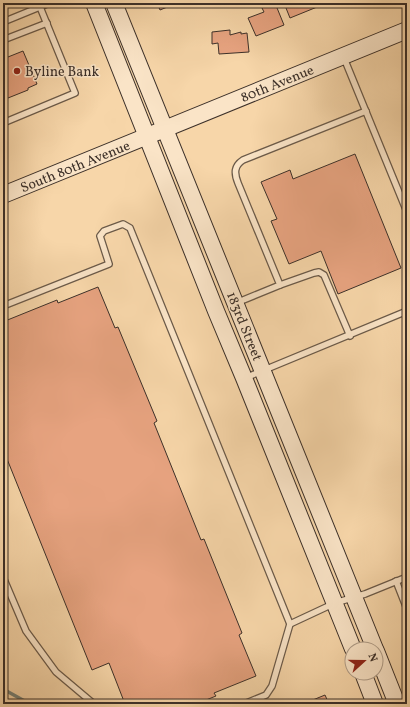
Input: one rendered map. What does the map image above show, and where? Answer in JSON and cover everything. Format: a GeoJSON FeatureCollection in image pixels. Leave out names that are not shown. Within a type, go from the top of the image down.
{"type":"FeatureCollection","features":[{"type":"Feature","properties":{"kind":"street","name":"183rd Street"},"geometry":{"type":"LineString","coordinates":[[94,3],[216,311],[350,641]]}},
{"type":"Feature","properties":{"kind":"street","name":"183rd Street"},"geometry":{"type":"LineString","coordinates":[[114,3],[372,641]]}},
{"type":"Feature","properties":{"kind":"street","name":"80th Avenue"},"geometry":{"type":"LineString","coordinates":[[147,137],[407,30]]}},
{"type":"Feature","properties":{"kind":"street","name":"South 80th Avenue"},"geometry":{"type":"LineString","coordinates":[[3,195],[147,137]]}},
{"type":"Feature","properties":{"kind":"street","name":"183rd Street"},"geometry":{"type":"LineString","coordinates":[[384,671],[397,704]]}},
{"type":"Feature","properties":{"kind":"street"},"geometry":{"type":"LineString","coordinates":[[366,681],[375,704]]}},
{"type":"Feature","properties":{"kind":"lane"},"geometry":{"type":"LineString","coordinates":[[3,22],[48,3]]}},
{"type":"Feature","properties":{"kind":"lane"},"geometry":{"type":"LineString","coordinates":[[3,123],[75,93],[40,7]]}},
{"type":"Feature","properties":{"kind":"lane"},"geometry":{"type":"LineString","coordinates":[[3,40],[47,23]]}},
{"type":"Feature","properties":{"kind":"lane"},"geometry":{"type":"LineString","coordinates":[[343,56],[407,212]]}},
{"type":"Feature","properties":{"kind":"lane"},"geometry":{"type":"LineString","coordinates":[[280,285],[238,183],[235,169],[243,160],[366,111]]}},
{"type":"Feature","properties":{"kind":"lane"},"geometry":{"type":"LineString","coordinates":[[3,306],[109,264],[100,236],[104,231],[123,224],[130,228],[290,624],[272,686],[266,695],[244,704]]}},
{"type":"Feature","properties":{"kind":"lane"},"geometry":{"type":"LineString","coordinates":[[236,303],[280,285],[319,272],[324,275],[350,336]]}},
{"type":"Feature","properties":{"kind":"lane"},"geometry":{"type":"LineString","coordinates":[[244,378],[350,336],[407,311]]}},
{"type":"Feature","properties":{"kind":"lane"},"geometry":{"type":"LineString","coordinates":[[3,577],[26,631],[56,672],[94,704]]}},
{"type":"Feature","properties":{"kind":"lane"},"geometry":{"type":"LineString","coordinates":[[290,624],[335,604],[407,577]]}},
{"type":"Feature","properties":{"kind":"lane"},"geometry":{"type":"LineString","coordinates":[[396,582],[407,609]]}},
{"type":"Feature","properties":{"kind":"building"},"geometry":{"type":"Polygon","coordinates":[[[157,3],[177,3],[160,10],[157,3]]]}},
{"type":"Feature","properties":{"kind":"building"},"geometry":{"type":"Polygon","coordinates":[[[275,3],[284,25],[256,36],[248,18],[264,12],[262,8],[275,3]]]}},
{"type":"Feature","properties":{"kind":"building"},"geometry":{"type":"Polygon","coordinates":[[[284,3],[321,3],[322,5],[290,18],[284,3]]]}},
{"type":"Feature","properties":{"kind":"building"},"geometry":{"type":"Polygon","coordinates":[[[331,3],[342,3],[333,7],[331,3]]]}},
{"type":"Feature","properties":{"kind":"building"},"geometry":{"type":"Polygon","coordinates":[[[230,30],[230,35],[241,32],[241,34],[247,33],[249,52],[219,54],[218,43],[212,44],[212,32],[230,30]]]}},
{"type":"Feature","properties":{"kind":"building","name":"Byline Bank"},"geometry":{"type":"Polygon","coordinates":[[[23,51],[37,84],[28,88],[28,90],[3,100],[3,59],[23,51]]]}},
{"type":"Feature","properties":{"kind":"building"},"geometry":{"type":"Polygon","coordinates":[[[355,154],[401,268],[338,294],[321,251],[289,264],[271,221],[277,219],[261,182],[290,170],[293,179],[355,154]]]}},
{"type":"Feature","properties":{"kind":"building"},"geometry":{"type":"Polygon","coordinates":[[[98,287],[115,328],[118,327],[157,421],[154,423],[201,540],[204,539],[242,633],[239,635],[256,676],[214,693],[216,696],[196,704],[125,704],[109,663],[92,670],[3,449],[3,329],[7,327],[5,321],[57,300],[58,303],[98,287]]]}},
{"type":"Feature","properties":{"kind":"building"},"geometry":{"type":"Polygon","coordinates":[[[325,695],[329,704],[303,704],[325,695]]]}},
{"type":"Feature","properties":{"kind":"waterway"},"geometry":{"type":"LineString","coordinates":[[3,689],[30,704]]}},
{"type":"Feature","properties":{"kind":"place","name":"Byline Bank"},"geometry":{"type":"Point","coordinates":[17,71]}}]}
